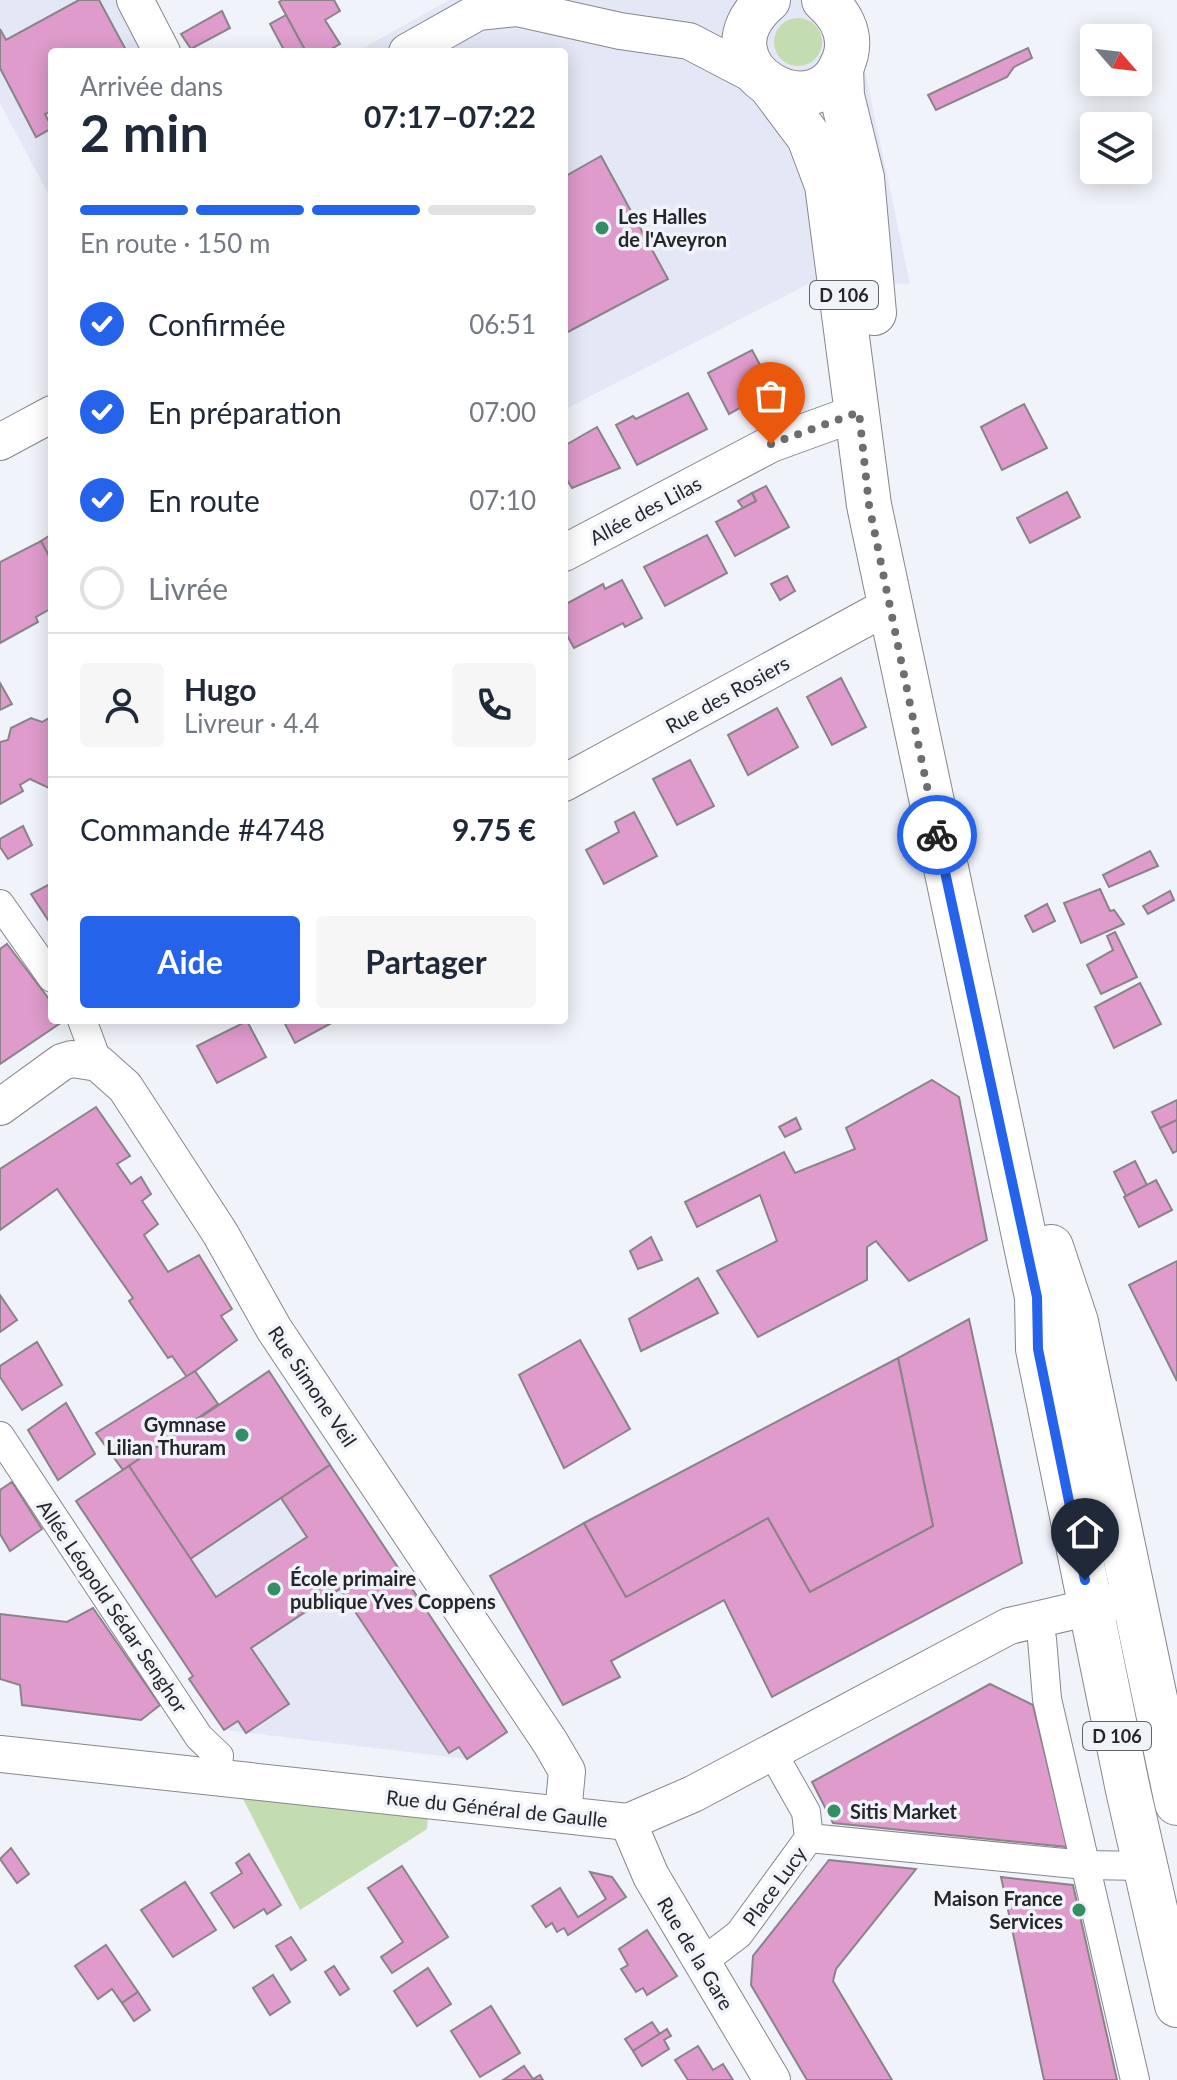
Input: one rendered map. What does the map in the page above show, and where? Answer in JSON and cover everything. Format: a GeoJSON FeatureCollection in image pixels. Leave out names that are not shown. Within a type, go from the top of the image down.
{"type":"FeatureCollection","features":[{"type":"Feature","properties":{"kind":"main road"},"geometry":{"type":"LineString","coordinates":[[764,3],[752,16],[745,41],[746,54],[766,83],[786,93],[812,92],[834,77],[841,67],[847,47],[835,6]]}},
{"type":"Feature","properties":{"kind":"main road","name":"D 106"},"geometry":{"type":"LineString","coordinates":[[841,67],[842,96],[862,178],[875,316],[873,353],[895,537],[1033,1197],[1076,1322],[1177,1803]]}},
{"type":"Feature","properties":{"kind":"main road","name":"D 106"},"geometry":{"type":"LineString","coordinates":[[766,83],[809,137],[825,176],[859,412],[869,505],[1037,1297],[1038,1349],[1090,1606],[1157,1886],[1177,2005]]}},
{"type":"Feature","properties":{"kind":"street"},"geometry":{"type":"LineString","coordinates":[[135,0],[160,48]]}},
{"type":"Feature","properties":{"kind":"street"},"geometry":{"type":"LineString","coordinates":[[689,41],[764,3]]}},
{"type":"Feature","properties":{"kind":"street"},"geometry":{"type":"LineString","coordinates":[[414,48],[478,12],[517,8],[620,31],[689,41],[766,83]]}},
{"type":"Feature","properties":{"kind":"street","name":"Allée des Lilas"},"geometry":{"type":"LineString","coordinates":[[568,551],[771,444],[859,412]]}},
{"type":"Feature","properties":{"kind":"street"},"geometry":{"type":"LineString","coordinates":[[0,442],[48,416]]}},
{"type":"Feature","properties":{"kind":"street","name":"Rue des Rosiers"},"geometry":{"type":"LineString","coordinates":[[568,781],[890,605]]}},
{"type":"Feature","properties":{"kind":"street"},"geometry":{"type":"LineString","coordinates":[[0,904],[48,972]]}},
{"type":"Feature","properties":{"kind":"street"},"geometry":{"type":"LineString","coordinates":[[0,1107],[62,1062],[72,1059],[98,1063],[83,1024]]}},
{"type":"Feature","properties":{"kind":"street","name":"Rue Simone Veil"},"geometry":{"type":"LineString","coordinates":[[98,1063],[125,1087],[220,1233],[274,1329],[550,1742],[567,1771],[563,1814]]}},
{"type":"Feature","properties":{"kind":"street","name":"Allée Léopold Sédar Senghor"},"geometry":{"type":"LineString","coordinates":[[0,1436],[199,1737],[219,1756],[217,1776]]}},
{"type":"Feature","properties":{"kind":"street","name":"Rue du Général de Gaulle"},"geometry":{"type":"LineString","coordinates":[[0,1754],[628,1822],[693,1794],[1009,1626],[1135,1598]]}},
{"type":"Feature","properties":{"kind":"street"},"geometry":{"type":"LineString","coordinates":[[1042,1639],[1047,1699],[1135,2080]]}},
{"type":"Feature","properties":{"kind":"street","name":"Place Lucy"},"geometry":{"type":"LineString","coordinates":[[701,1963],[739,1934],[809,1838],[806,1812],[772,1752]]}},
{"type":"Feature","properties":{"kind":"street","name":"Rue de la Gare"},"geometry":{"type":"LineString","coordinates":[[628,1822],[651,1876],[772,2080]]}},
{"type":"Feature","properties":{"kind":"street"},"geometry":{"type":"LineString","coordinates":[[809,1838],[1085,1865],[1157,1886]]}},
{"type":"Feature","properties":{"kind":"shaded area"},"geometry":{"type":"Polygon","coordinates":[[[0,0],[153,0],[175,48],[48,48],[48,193],[0,103],[0,0]]]}},
{"type":"Feature","properties":{"kind":"shaded area"},"geometry":{"type":"Polygon","coordinates":[[[449,0],[850,0],[910,284],[816,280],[568,408],[568,48],[363,48],[449,0]]]}},
{"type":"Feature","properties":{"kind":"shaded area","name":"École primaire publique Yves Coppens"},"geometry":{"type":"Polygon","coordinates":[[[269,1371],[507,1732],[467,1759],[224,1730],[189,1679],[193,1676],[123,1470],[269,1371]]]}},
{"type":"Feature","properties":{"kind":"green space"},"geometry":{"type":"Polygon","coordinates":[[[798,18],[815,25],[822,42],[815,59],[798,66],[781,59],[774,42],[781,25],[798,18]]]}},
{"type":"Feature","properties":{"kind":"green space"},"geometry":{"type":"Polygon","coordinates":[[[242,1797],[428,1818],[427,1829],[300,1910],[242,1797]]]}},
{"type":"Feature","properties":{"kind":"building"},"geometry":{"type":"Polygon","coordinates":[[[79,0],[99,0],[125,48],[48,48],[48,113],[45,114],[48,130],[36,137],[0,68],[0,29],[6,40],[79,0]]]}},
{"type":"Feature","properties":{"kind":"building"},"geometry":{"type":"Polygon","coordinates":[[[334,0],[340,11],[325,20],[340,44],[333,48],[304,48],[279,2],[334,0]]]}},
{"type":"Feature","properties":{"kind":"building"},"geometry":{"type":"Polygon","coordinates":[[[222,11],[230,28],[193,48],[181,34],[222,11]]]}},
{"type":"Feature","properties":{"kind":"building"},"geometry":{"type":"Polygon","coordinates":[[[286,15],[304,48],[283,48],[270,24],[286,15]]]}},
{"type":"Feature","properties":{"kind":"building"},"geometry":{"type":"Polygon","coordinates":[[[1028,48],[1032,58],[1014,67],[1007,77],[936,110],[928,95],[1028,48]]]}},
{"type":"Feature","properties":{"kind":"building","name":"Les Halles de l'Aveyron"},"geometry":{"type":"Polygon","coordinates":[[[601,156],[668,279],[568,332],[568,175],[601,156]]]}},
{"type":"Feature","properties":{"kind":"building"},"geometry":{"type":"Polygon","coordinates":[[[752,350],[773,389],[729,414],[708,373],[752,350]]]}},
{"type":"Feature","properties":{"kind":"building"},"geometry":{"type":"Polygon","coordinates":[[[688,393],[707,429],[637,465],[616,425],[633,416],[636,419],[688,393]]]}},
{"type":"Feature","properties":{"kind":"building"},"geometry":{"type":"Polygon","coordinates":[[[1024,404],[1047,448],[1002,470],[981,427],[1024,404]]]}},
{"type":"Feature","properties":{"kind":"building"},"geometry":{"type":"Polygon","coordinates":[[[597,427],[620,468],[572,488],[568,482],[568,444],[597,427]]]}},
{"type":"Feature","properties":{"kind":"building"},"geometry":{"type":"Polygon","coordinates":[[[766,486],[789,527],[735,556],[716,522],[756,501],[752,493],[766,486]]]}},
{"type":"Feature","properties":{"kind":"building"},"geometry":{"type":"Polygon","coordinates":[[[1067,492],[1080,517],[1030,543],[1017,518],[1067,492]]]}},
{"type":"Feature","properties":{"kind":"building"},"geometry":{"type":"Polygon","coordinates":[[[752,493],[756,501],[743,508],[738,501],[752,493]]]}},
{"type":"Feature","properties":{"kind":"building"},"geometry":{"type":"Polygon","coordinates":[[[707,535],[727,573],[665,606],[644,567],[707,535]]]}},
{"type":"Feature","properties":{"kind":"building"},"geometry":{"type":"Polygon","coordinates":[[[48,537],[48,554],[41,541],[48,537]]]}},
{"type":"Feature","properties":{"kind":"building"},"geometry":{"type":"Polygon","coordinates":[[[41,541],[48,554],[48,610],[36,617],[38,622],[0,643],[0,562],[41,541]]]}},
{"type":"Feature","properties":{"kind":"building"},"geometry":{"type":"Polygon","coordinates":[[[787,576],[795,591],[780,600],[771,584],[787,576]]]}},
{"type":"Feature","properties":{"kind":"building"},"geometry":{"type":"Polygon","coordinates":[[[622,580],[642,618],[625,627],[623,623],[574,648],[568,637],[568,603],[603,584],[605,589],[622,580]]]}},
{"type":"Feature","properties":{"kind":"building"},"geometry":{"type":"Polygon","coordinates":[[[841,678],[866,727],[832,745],[807,697],[841,678]]]}},
{"type":"Feature","properties":{"kind":"building"},"geometry":{"type":"Polygon","coordinates":[[[0,683],[12,704],[0,710],[0,683]]]}},
{"type":"Feature","properties":{"kind":"building"},"geometry":{"type":"Polygon","coordinates":[[[777,708],[798,747],[748,775],[728,735],[777,708]]]}},
{"type":"Feature","properties":{"kind":"building"},"geometry":{"type":"Polygon","coordinates":[[[31,718],[42,722],[48,719],[48,788],[30,779],[20,785],[23,791],[0,804],[0,742],[8,740],[11,728],[31,718]]]}},
{"type":"Feature","properties":{"kind":"building"},"geometry":{"type":"Polygon","coordinates":[[[690,760],[714,806],[677,825],[653,779],[690,760]]]}},
{"type":"Feature","properties":{"kind":"building"},"geometry":{"type":"Polygon","coordinates":[[[634,812],[657,856],[604,884],[586,850],[619,832],[615,822],[634,812]]]}},
{"type":"Feature","properties":{"kind":"building"},"geometry":{"type":"Polygon","coordinates":[[[23,826],[32,845],[8,859],[0,847],[0,839],[23,826]]]}},
{"type":"Feature","properties":{"kind":"building"},"geometry":{"type":"Polygon","coordinates":[[[1150,851],[1158,866],[1109,887],[1103,875],[1150,851]]]}},
{"type":"Feature","properties":{"kind":"building"},"geometry":{"type":"Polygon","coordinates":[[[48,885],[48,920],[31,894],[48,885]]]}},
{"type":"Feature","properties":{"kind":"building"},"geometry":{"type":"Polygon","coordinates":[[[1100,889],[1110,911],[1114,910],[1124,924],[1081,943],[1064,903],[1100,889]]]}},
{"type":"Feature","properties":{"kind":"building"},"geometry":{"type":"Polygon","coordinates":[[[1170,891],[1174,900],[1148,914],[1143,906],[1170,891]]]}},
{"type":"Feature","properties":{"kind":"building"},"geometry":{"type":"Polygon","coordinates":[[[1047,904],[1055,921],[1033,932],[1025,916],[1047,904]]]}},
{"type":"Feature","properties":{"kind":"building"},"geometry":{"type":"Polygon","coordinates":[[[1115,932],[1137,977],[1101,994],[1087,965],[1113,950],[1107,936],[1115,932]]]}},
{"type":"Feature","properties":{"kind":"building"},"geometry":{"type":"Polygon","coordinates":[[[7,944],[48,998],[48,1024],[59,1024],[0,1064],[0,949],[7,944]]]}},
{"type":"Feature","properties":{"kind":"building"},"geometry":{"type":"Polygon","coordinates":[[[1140,983],[1161,1024],[1114,1048],[1095,1007],[1140,983]]]}},
{"type":"Feature","properties":{"kind":"building"},"geometry":{"type":"Polygon","coordinates":[[[241,1024],[249,1024],[266,1057],[217,1083],[197,1046],[241,1024]]]}},
{"type":"Feature","properties":{"kind":"building"},"geometry":{"type":"Polygon","coordinates":[[[285,1024],[330,1024],[295,1043],[285,1024]]]}},
{"type":"Feature","properties":{"kind":"building"},"geometry":{"type":"Polygon","coordinates":[[[932,1080],[959,1097],[987,1240],[909,1281],[876,1241],[867,1247],[867,1280],[758,1337],[717,1271],[777,1241],[760,1195],[697,1227],[685,1202],[784,1152],[795,1173],[855,1149],[846,1128],[932,1080]]]}},
{"type":"Feature","properties":{"kind":"building"},"geometry":{"type":"Polygon","coordinates":[[[1177,1100],[1177,1120],[1160,1128],[1152,1112],[1177,1100]]]}},
{"type":"Feature","properties":{"kind":"building"},"geometry":{"type":"Polygon","coordinates":[[[96,1107],[130,1156],[117,1164],[131,1184],[141,1177],[151,1194],[142,1201],[158,1224],[144,1235],[168,1272],[199,1255],[232,1309],[221,1316],[237,1340],[187,1377],[172,1356],[168,1358],[129,1301],[133,1298],[57,1189],[0,1230],[0,1169],[96,1107]]]}},
{"type":"Feature","properties":{"kind":"building"},"geometry":{"type":"Polygon","coordinates":[[[796,1118],[801,1129],[785,1137],[779,1127],[796,1118]]]}},
{"type":"Feature","properties":{"kind":"building"},"geometry":{"type":"Polygon","coordinates":[[[1177,1120],[1177,1151],[1173,1153],[1160,1128],[1177,1120]]]}},
{"type":"Feature","properties":{"kind":"building"},"geometry":{"type":"Polygon","coordinates":[[[1135,1161],[1147,1185],[1126,1196],[1114,1172],[1135,1161]]]}},
{"type":"Feature","properties":{"kind":"building"},"geometry":{"type":"Polygon","coordinates":[[[1156,1180],[1172,1210],[1139,1227],[1124,1197],[1156,1180]]]}},
{"type":"Feature","properties":{"kind":"building"},"geometry":{"type":"Polygon","coordinates":[[[651,1237],[662,1260],[638,1269],[630,1251],[651,1237]]]}},
{"type":"Feature","properties":{"kind":"building"},"geometry":{"type":"Polygon","coordinates":[[[1177,1261],[1177,1381],[1129,1285],[1177,1261]]]}},
{"type":"Feature","properties":{"kind":"building"},"geometry":{"type":"Polygon","coordinates":[[[698,1278],[718,1313],[641,1351],[629,1319],[698,1278]]]}},
{"type":"Feature","properties":{"kind":"building"},"geometry":{"type":"Polygon","coordinates":[[[0,1295],[17,1320],[0,1332],[0,1295]]]}},
{"type":"Feature","properties":{"kind":"building"},"geometry":{"type":"Polygon","coordinates":[[[969,1319],[1022,1563],[772,1697],[724,1600],[611,1661],[620,1677],[563,1705],[490,1576],[584,1523],[626,1597],[768,1518],[810,1592],[933,1526],[898,1358],[969,1319]]]}},
{"type":"Feature","properties":{"kind":"building"},"geometry":{"type":"Polygon","coordinates":[[[580,1340],[630,1429],[564,1468],[519,1375],[580,1340]]]}},
{"type":"Feature","properties":{"kind":"building"},"geometry":{"type":"Polygon","coordinates":[[[37,1342],[62,1385],[22,1410],[0,1377],[0,1366],[37,1342]]]}},
{"type":"Feature","properties":{"kind":"building"},"geometry":{"type":"Polygon","coordinates":[[[898,1358],[933,1526],[810,1592],[768,1518],[626,1597],[584,1523],[898,1358]]]}},
{"type":"Feature","properties":{"kind":"building"},"geometry":{"type":"Polygon","coordinates":[[[195,1371],[218,1404],[123,1470],[96,1433],[195,1371]]]}},
{"type":"Feature","properties":{"kind":"building","name":"Gymnase Lilian Thuram"},"geometry":{"type":"Polygon","coordinates":[[[269,1371],[330,1465],[190,1559],[129,1466],[269,1371]]]}},
{"type":"Feature","properties":{"kind":"building"},"geometry":{"type":"Polygon","coordinates":[[[66,1403],[95,1454],[58,1480],[28,1430],[66,1403]]]}},
{"type":"Feature","properties":{"kind":"building"},"geometry":{"type":"Polygon","coordinates":[[[330,1465],[507,1732],[467,1759],[459,1747],[449,1753],[340,1589],[251,1648],[289,1704],[246,1733],[238,1721],[224,1730],[189,1679],[193,1676],[76,1501],[129,1466],[216,1597],[307,1537],[281,1498],[330,1465]]]}},
{"type":"Feature","properties":{"kind":"building"},"geometry":{"type":"Polygon","coordinates":[[[12,1482],[42,1529],[10,1551],[0,1534],[0,1490],[12,1482]]]}},
{"type":"Feature","properties":{"kind":"building"},"geometry":{"type":"Polygon","coordinates":[[[93,1608],[160,1705],[141,1720],[22,1705],[20,1685],[0,1679],[0,1614],[67,1622],[93,1608]]]}},
{"type":"Feature","properties":{"kind":"building"},"geometry":{"type":"Polygon","coordinates":[[[990,1684],[1033,1705],[1067,1847],[833,1823],[812,1782],[990,1684]]]}},
{"type":"Feature","properties":{"kind":"building"},"geometry":{"type":"Polygon","coordinates":[[[11,1848],[29,1874],[17,1883],[0,1859],[11,1848]]]}},
{"type":"Feature","properties":{"kind":"building"},"geometry":{"type":"Polygon","coordinates":[[[249,1854],[281,1905],[267,1914],[264,1909],[234,1928],[211,1893],[242,1873],[236,1863],[249,1854]]]}},
{"type":"Feature","properties":{"kind":"building"},"geometry":{"type":"Polygon","coordinates":[[[829,1860],[916,1869],[836,1969],[833,1981],[892,2080],[807,2080],[751,1985],[753,1956],[829,1860]]]}},
{"type":"Feature","properties":{"kind":"building"},"geometry":{"type":"Polygon","coordinates":[[[402,1866],[448,1937],[392,1973],[381,1957],[403,1942],[368,1888],[402,1866]]]}},
{"type":"Feature","properties":{"kind":"building"},"geometry":{"type":"Polygon","coordinates":[[[590,1872],[612,1877],[626,1897],[568,1935],[564,1928],[557,1932],[552,1923],[546,1927],[532,1906],[560,1888],[578,1917],[606,1899],[590,1872]]]}},
{"type":"Feature","properties":{"kind":"building"},"geometry":{"type":"Polygon","coordinates":[[[1001,1877],[1073,1885],[1117,2080],[1044,2080],[1001,1877]]]}},
{"type":"Feature","properties":{"kind":"building"},"geometry":{"type":"Polygon","coordinates":[[[185,1882],[216,1930],[173,1957],[141,1910],[185,1882]]]}},
{"type":"Feature","properties":{"kind":"building"},"geometry":{"type":"Polygon","coordinates":[[[647,1930],[677,1976],[647,1995],[643,1988],[636,1992],[621,1969],[628,1965],[619,1949],[647,1930]]]}},
{"type":"Feature","properties":{"kind":"building"},"geometry":{"type":"Polygon","coordinates":[[[291,1937],[306,1960],[291,1970],[276,1946],[291,1937]]]}},
{"type":"Feature","properties":{"kind":"building"},"geometry":{"type":"Polygon","coordinates":[[[106,1945],[138,1992],[122,2003],[112,1989],[98,1999],[75,1966],[106,1945]]]}},
{"type":"Feature","properties":{"kind":"building"},"geometry":{"type":"Polygon","coordinates":[[[334,1966],[349,1989],[340,1995],[325,1972],[334,1966]]]}},
{"type":"Feature","properties":{"kind":"building"},"geometry":{"type":"Polygon","coordinates":[[[428,1968],[451,2004],[417,2026],[394,1991],[428,1968]]]}},
{"type":"Feature","properties":{"kind":"building"},"geometry":{"type":"Polygon","coordinates":[[[273,1975],[290,2002],[270,2015],[253,1988],[273,1975]]]}},
{"type":"Feature","properties":{"kind":"building"},"geometry":{"type":"Polygon","coordinates":[[[138,1992],[150,2010],[134,2021],[122,2003],[138,1992]]]}},
{"type":"Feature","properties":{"kind":"building"},"geometry":{"type":"Polygon","coordinates":[[[491,2006],[520,2053],[480,2077],[451,2031],[491,2006]]]}},
{"type":"Feature","properties":{"kind":"building"},"geometry":{"type":"Polygon","coordinates":[[[652,2022],[660,2034],[633,2051],[625,2039],[652,2022]]]}},
{"type":"Feature","properties":{"kind":"building"},"geometry":{"type":"Polygon","coordinates":[[[667,2029],[671,2036],[664,2040],[669,2049],[642,2066],[633,2051],[667,2029]]]}},
{"type":"Feature","properties":{"kind":"building"},"geometry":{"type":"Polygon","coordinates":[[[698,2046],[713,2070],[723,2064],[733,2080],[688,2080],[675,2060],[698,2046]]]}},
{"type":"Feature","properties":{"kind":"building"},"geometry":{"type":"Polygon","coordinates":[[[524,2066],[533,2079],[540,2075],[543,2080],[503,2080],[524,2066]]]}},
{"type":"Feature","properties":{"kind":"way so far"},"geometry":{"type":"LineString","coordinates":[[771,444],[859,412],[869,505],[937,835]]}},
{"type":"Feature","properties":{"kind":"place","name":"Les Halles de l'Aveyron"},"geometry":{"type":"Point","coordinates":[602,228]}},
{"type":"Feature","properties":{"kind":"place","name":"Gymnase Lilian Thuram"},"geometry":{"type":"Point","coordinates":[242,1435]}},
{"type":"Feature","properties":{"kind":"place","name":"École primaire publique Yves Coppens"},"geometry":{"type":"Point","coordinates":[274,1589]}},
{"type":"Feature","properties":{"kind":"place","name":"Sitis Market"},"geometry":{"type":"Point","coordinates":[834,1811]}},
{"type":"Feature","properties":{"kind":"place","name":"Maison France Services"},"geometry":{"type":"Point","coordinates":[1079,1910]}},
{"type":"Feature","properties":{"kind":"route"},"geometry":{"type":"LineString","coordinates":[[937,835],[1037,1297],[1038,1349],[1085,1580]]}}]}
